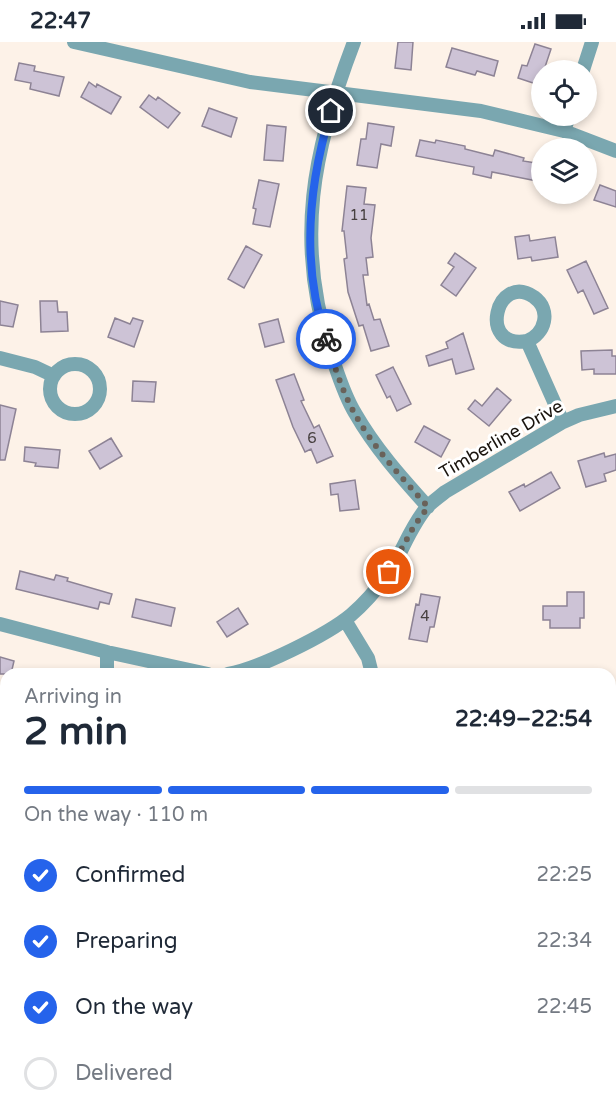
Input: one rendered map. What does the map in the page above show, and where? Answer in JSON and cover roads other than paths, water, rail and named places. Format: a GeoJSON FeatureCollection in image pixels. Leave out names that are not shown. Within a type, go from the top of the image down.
{"type":"FeatureCollection","features":[{"type":"Feature","properties":{"kind":"street"},"geometry":{"type":"LineString","coordinates":[[74,42],[250,82],[337,94],[424,102],[481,111],[564,131],[616,151]]}},
{"type":"Feature","properties":{"kind":"street"},"geometry":{"type":"LineString","coordinates":[[354,42],[320,146],[313,195],[310,252],[315,297],[334,364],[354,412],[372,441],[428,507]]}},
{"type":"Feature","properties":{"kind":"street"},"geometry":{"type":"LineString","coordinates":[[586,60],[592,42]]}},
{"type":"Feature","properties":{"kind":"street"},"geometry":{"type":"LineString","coordinates":[[564,131],[566,126]]}},
{"type":"Feature","properties":{"kind":"street"},"geometry":{"type":"LineString","coordinates":[[527,341],[563,422]]}},
{"type":"Feature","properties":{"kind":"street"},"geometry":{"type":"LineString","coordinates":[[0,358],[35,367],[54,376]]}},
{"type":"Feature","properties":{"kind":"street","name":"Timberline Drive"},"geometry":{"type":"LineString","coordinates":[[251,668],[345,620],[376,590],[428,507],[463,480],[563,422],[579,415],[616,406]]}},
{"type":"Feature","properties":{"kind":"street"},"geometry":{"type":"LineString","coordinates":[[345,620],[366,653],[370,668]]}},
{"type":"Feature","properties":{"kind":"street"},"geometry":{"type":"LineString","coordinates":[[0,624],[107,652],[180,668]]}},
{"type":"Feature","properties":{"kind":"street"},"geometry":{"type":"LineString","coordinates":[[107,652],[107,668]]}},
{"type":"Feature","properties":{"kind":"street"},"geometry":{"type":"LineString","coordinates":[[616,693],[616,713]]}}]}
